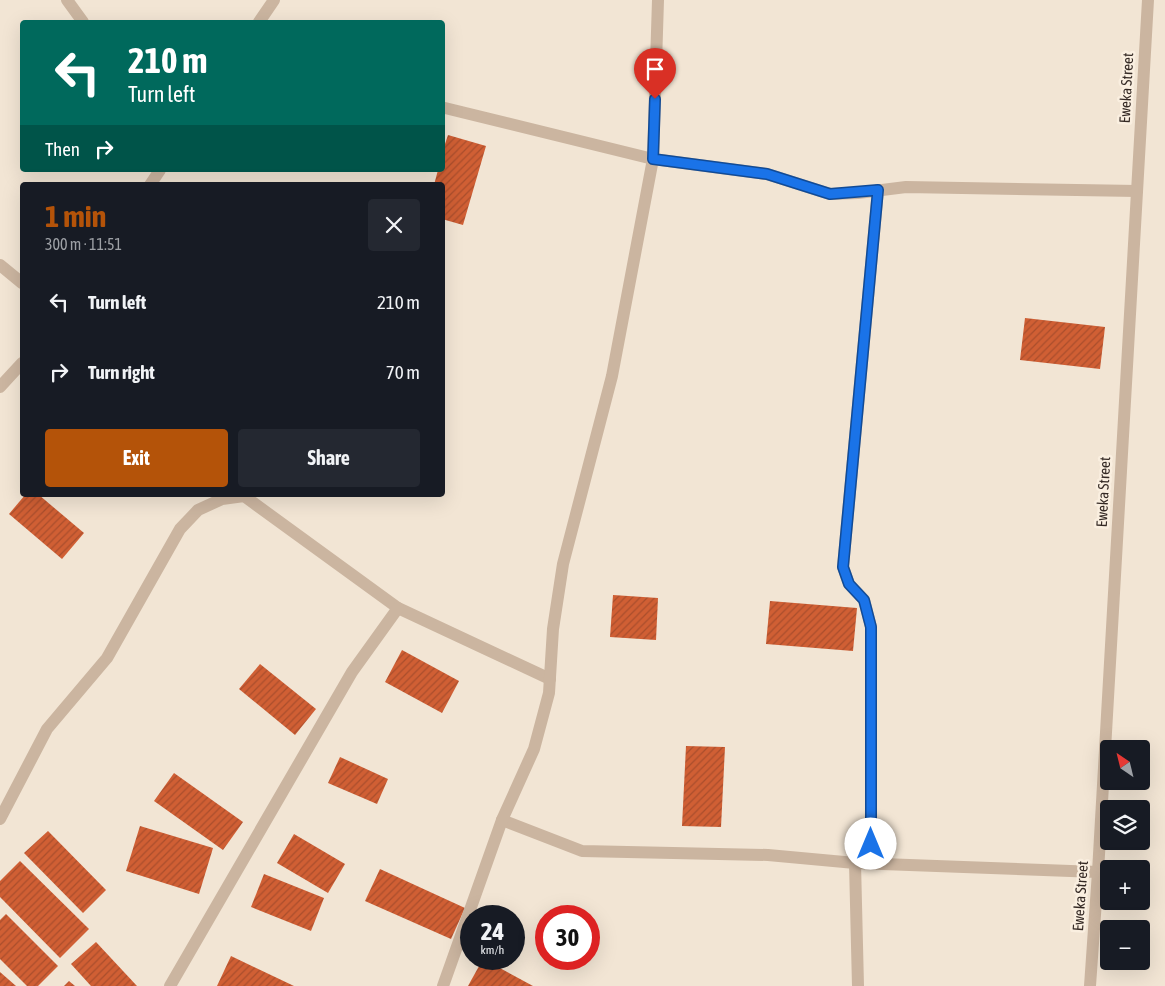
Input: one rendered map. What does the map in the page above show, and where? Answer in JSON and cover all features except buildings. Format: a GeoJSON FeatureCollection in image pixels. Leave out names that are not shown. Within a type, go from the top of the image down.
{"type":"FeatureCollection","features":[{"type":"Feature","properties":{"kind":"street"},"geometry":{"type":"LineString","coordinates":[[67,0],[82,20]]}},
{"type":"Feature","properties":{"kind":"street"},"geometry":{"type":"LineString","coordinates":[[260,20],[274,0]]}},
{"type":"Feature","properties":{"kind":"street"},"geometry":{"type":"LineString","coordinates":[[443,986],[502,820],[534,749],[549,692],[553,629],[563,564],[612,376],[653,159],[658,0]]}},
{"type":"Feature","properties":{"kind":"street","name":"Eweka Street"},"geometry":{"type":"LineString","coordinates":[[1090,986],[1148,0]]}},
{"type":"Feature","properties":{"kind":"street"},"geometry":{"type":"LineString","coordinates":[[445,108],[653,159],[767,174],[830,194],[906,187],[1137,191]]}},
{"type":"Feature","properties":{"kind":"street"},"geometry":{"type":"LineString","coordinates":[[871,864],[871,627],[864,600],[849,584],[843,567],[878,190]]}},
{"type":"Feature","properties":{"kind":"street"},"geometry":{"type":"LineString","coordinates":[[0,265],[20,281]]}},
{"type":"Feature","properties":{"kind":"street"},"geometry":{"type":"LineString","coordinates":[[0,388],[20,365]]}},
{"type":"Feature","properties":{"kind":"street"},"geometry":{"type":"LineString","coordinates":[[0,819],[47,729],[107,658],[180,529],[198,510],[222,499],[237,497]]}},
{"type":"Feature","properties":{"kind":"street"},"geometry":{"type":"LineString","coordinates":[[245,497],[398,608],[550,679]]}},
{"type":"Feature","properties":{"kind":"street"},"geometry":{"type":"LineString","coordinates":[[170,986],[352,672],[398,608]]}},
{"type":"Feature","properties":{"kind":"street"},"geometry":{"type":"LineString","coordinates":[[502,820],[582,851],[768,855],[871,864],[1098,872]]}},
{"type":"Feature","properties":{"kind":"street"},"geometry":{"type":"LineString","coordinates":[[855,863],[858,986]]}},
{"type":"Feature","properties":{"kind":"route"},"geometry":{"type":"LineString","coordinates":[[655,99],[653,159],[767,174],[830,194],[878,190],[843,567],[849,584],[864,600],[871,627],[871,844]]}}]}
